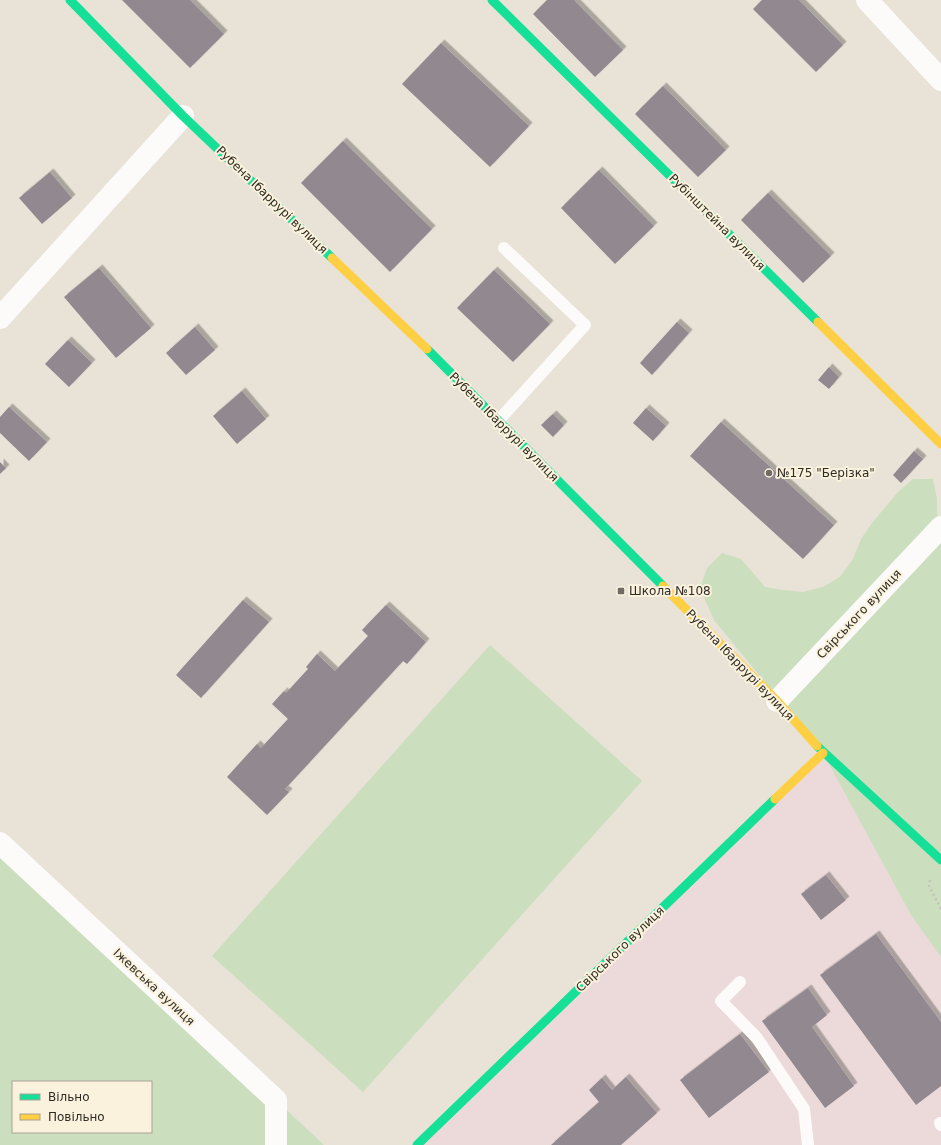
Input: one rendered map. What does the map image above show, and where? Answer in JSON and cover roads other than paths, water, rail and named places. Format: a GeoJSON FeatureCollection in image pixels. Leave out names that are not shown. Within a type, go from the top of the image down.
{"type":"FeatureCollection","features":[{"type":"Feature","properties":{"kind":"main road","name":"Рубена Ібаррурі вулиця"},"geometry":{"type":"LineString","coordinates":[[70,0],[183,116],[423,345],[777,701],[823,753],[939,856]]}},
{"type":"Feature","properties":{"kind":"main road","name":"Рубінштейна вулиця"},"geometry":{"type":"LineString","coordinates":[[492,0],[941,444]]}},
{"type":"Feature","properties":{"kind":"main road","name":"Свірського вулиця"},"geometry":{"type":"LineString","coordinates":[[417,1145],[823,753]]}},
{"type":"Feature","properties":{"kind":"street"},"geometry":{"type":"LineString","coordinates":[[867,0],[941,80]]}},
{"type":"Feature","properties":{"kind":"street"},"geometry":{"type":"LineString","coordinates":[[0,318],[183,116]]}},
{"type":"Feature","properties":{"kind":"street","name":"Свірського вулиця"},"geometry":{"type":"LineString","coordinates":[[777,701],[941,527]]}},
{"type":"Feature","properties":{"kind":"street","name":"Іжевська вулиця"},"geometry":{"type":"LineString","coordinates":[[0,843],[276,1100],[276,1145]]}},
{"type":"Feature","properties":{"kind":"lane"},"geometry":{"type":"LineString","coordinates":[[498,422],[585,325],[504,248]]}},
{"type":"Feature","properties":{"kind":"lane"},"geometry":{"type":"LineString","coordinates":[[740,982],[721,1001],[757,1038],[804,1109],[808,1145]]}},
{"type":"Feature","properties":{"kind":"place","name":"№175 \"Берізка\""},"geometry":{"type":"Point","coordinates":[769,473]}},
{"type":"Feature","properties":{"kind":"place","name":"Школа №108"},"geometry":{"type":"Point","coordinates":[621,591]}}]}
